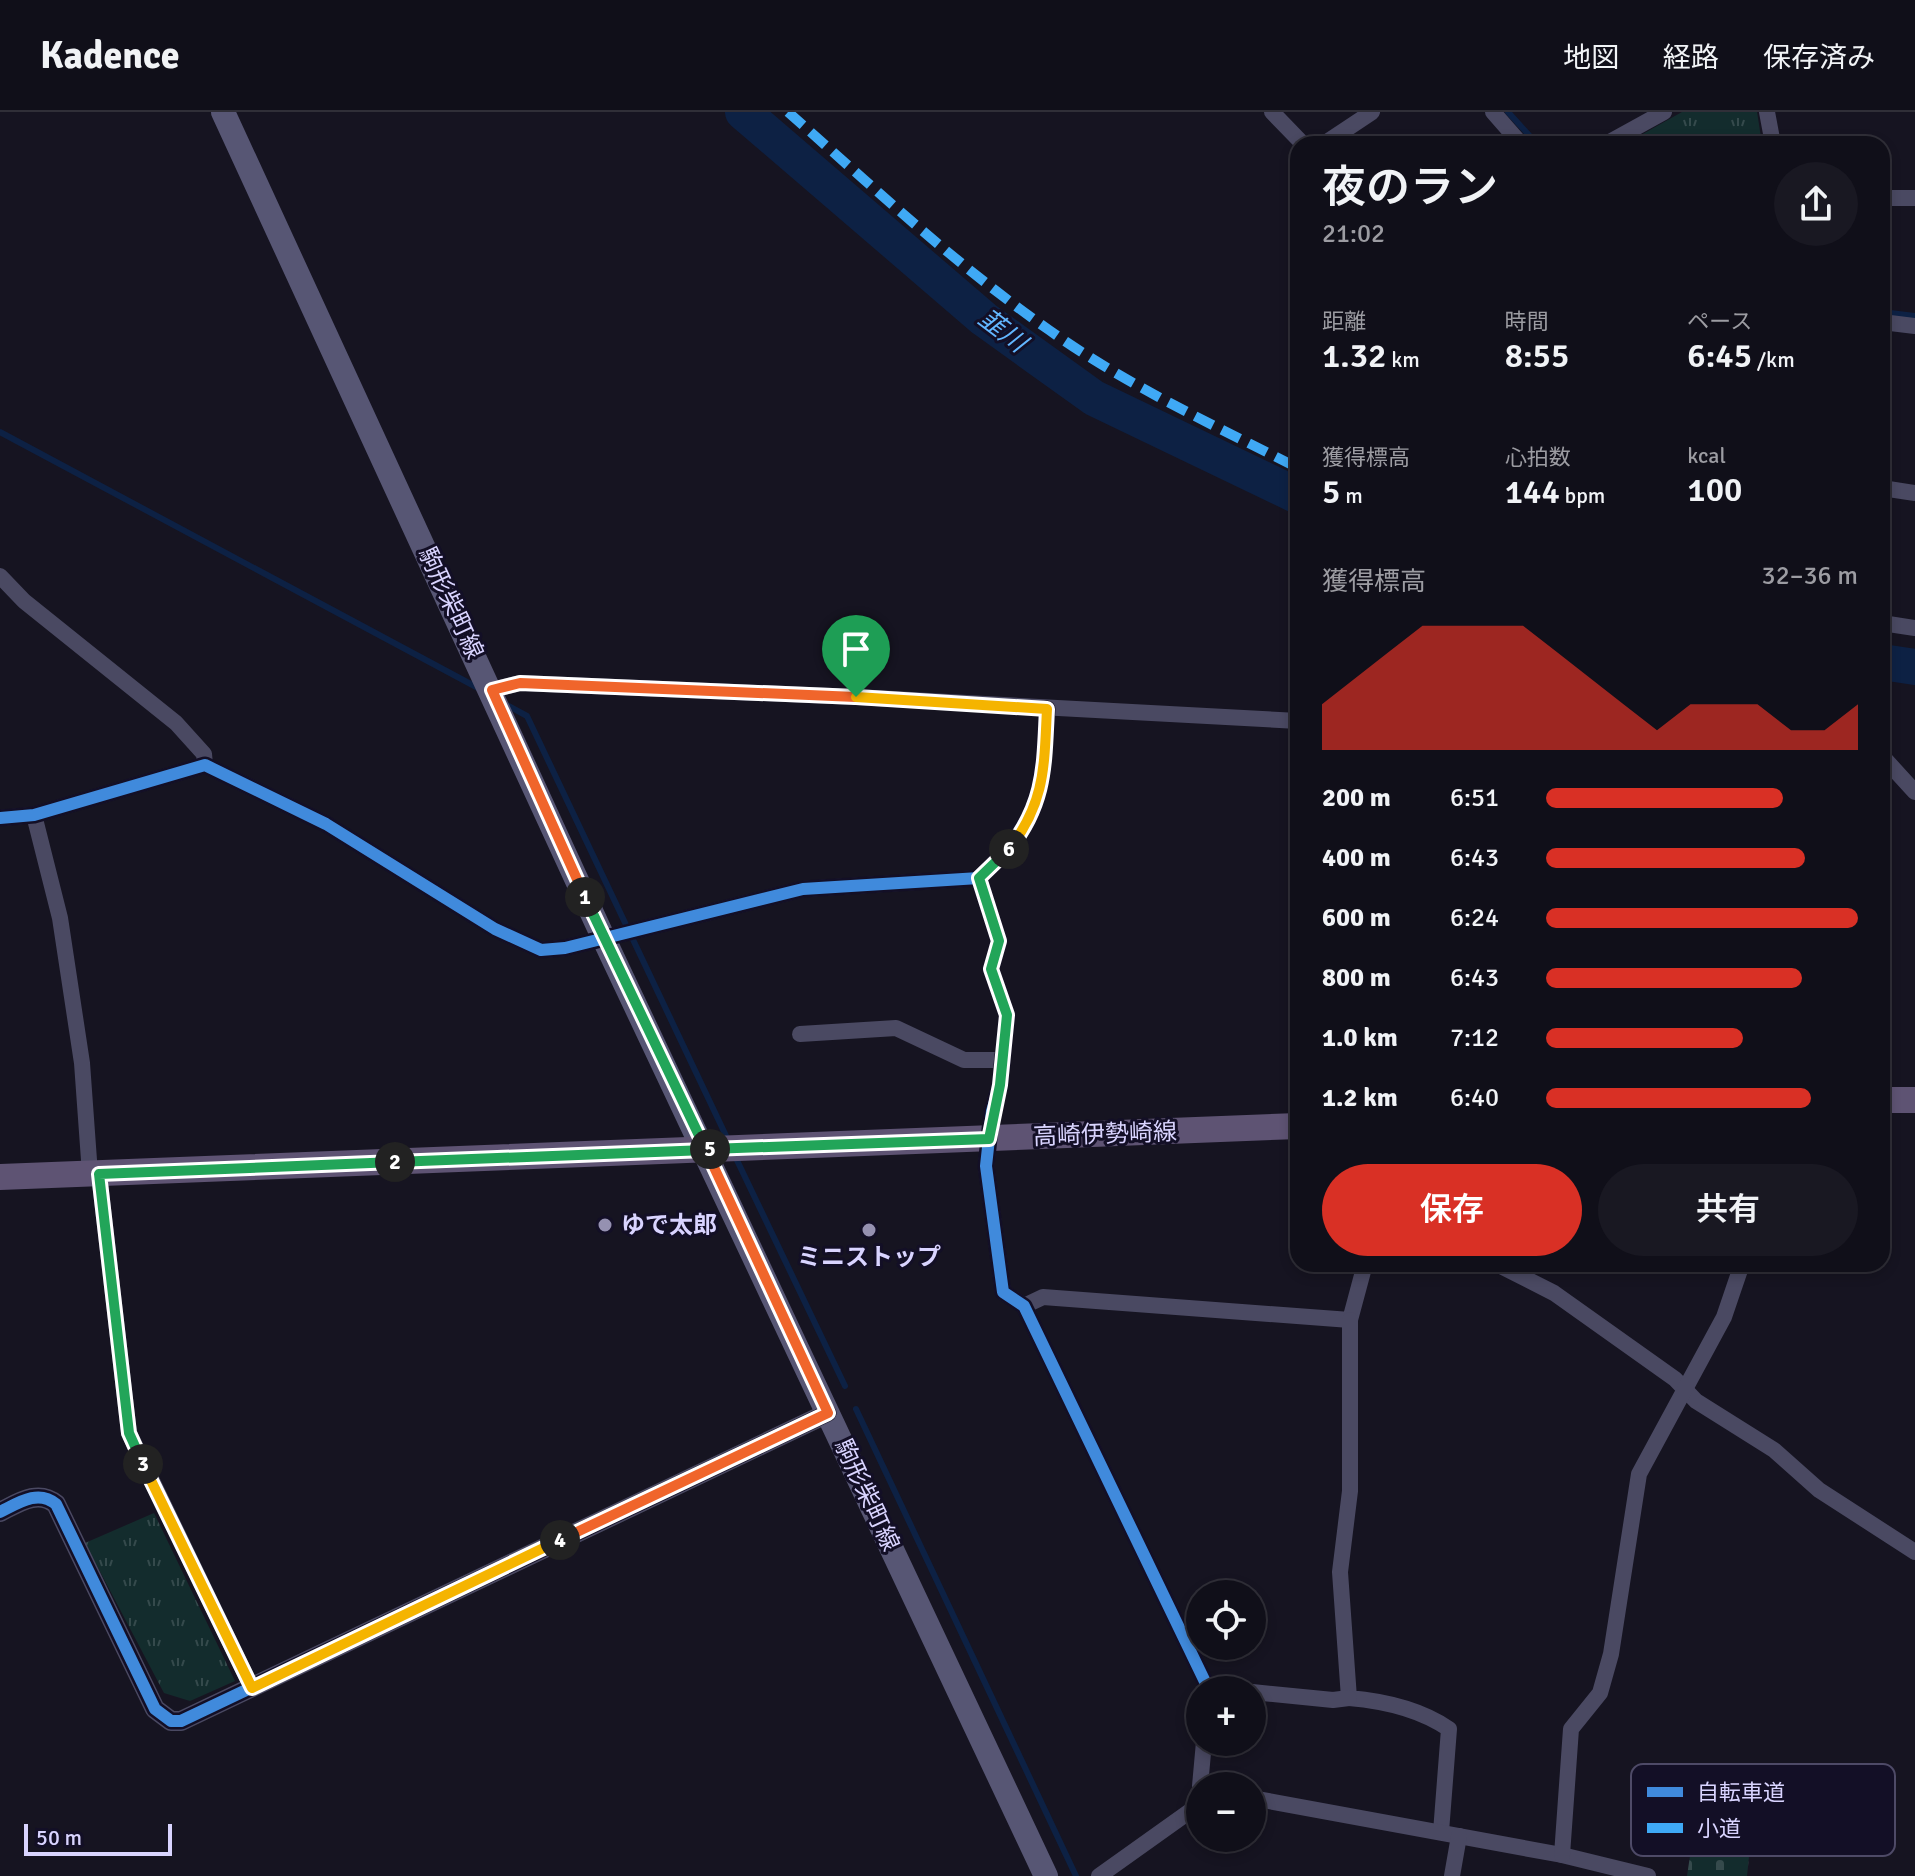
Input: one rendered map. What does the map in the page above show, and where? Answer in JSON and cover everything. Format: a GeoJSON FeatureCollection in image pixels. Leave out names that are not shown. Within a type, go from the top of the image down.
{"type":"FeatureCollection","features":[{"type":"Feature","properties":{"kind":"main road","name":"駒形柴町線"},"geometry":{"type":"LineString","coordinates":[[223,112],[492,690],[603,937],[1046,1876]]}},
{"type":"Feature","properties":{"kind":"main road"},"geometry":{"type":"LineString","coordinates":[[1890,1100],[1915,1100]]}},
{"type":"Feature","properties":{"kind":"main road","name":"高崎伊勢崎線"},"geometry":{"type":"LineString","coordinates":[[0,1177],[1290,1126]]}},
{"type":"Feature","properties":{"kind":"street"},"geometry":{"type":"LineString","coordinates":[[1272,112],[1295,136]]}},
{"type":"Feature","properties":{"kind":"street"},"geometry":{"type":"LineString","coordinates":[[1336,136],[1372,112]]}},
{"type":"Feature","properties":{"kind":"street"},"geometry":{"type":"LineString","coordinates":[[1493,112],[1514,136]]}},
{"type":"Feature","properties":{"kind":"street"},"geometry":{"type":"LineString","coordinates":[[1620,136],[1664,112]]}},
{"type":"Feature","properties":{"kind":"street"},"geometry":{"type":"LineString","coordinates":[[1767,112],[1772,136]]}},
{"type":"Feature","properties":{"kind":"street"},"geometry":{"type":"LineString","coordinates":[[1890,198],[1915,198]]}},
{"type":"Feature","properties":{"kind":"street"},"geometry":{"type":"LineString","coordinates":[[1890,323],[1915,326]]}},
{"type":"Feature","properties":{"kind":"street"},"geometry":{"type":"LineString","coordinates":[[1890,489],[1915,493]]}},
{"type":"Feature","properties":{"kind":"street"},"geometry":{"type":"LineString","coordinates":[[0,576],[24,601],[176,723],[204,754],[205,765]]}},
{"type":"Feature","properties":{"kind":"street"},"geometry":{"type":"LineString","coordinates":[[1890,624],[1915,628]]}},
{"type":"Feature","properties":{"kind":"street"},"geometry":{"type":"LineString","coordinates":[[492,690],[520,683],[869,697],[1290,721]]}},
{"type":"Feature","properties":{"kind":"street"},"geometry":{"type":"LineString","coordinates":[[0,818],[34,815],[205,765],[326,824],[495,929],[541,950],[803,889],[979,878],[1022,832],[1042,787],[1047,709]]}},
{"type":"Feature","properties":{"kind":"street"},"geometry":{"type":"LineString","coordinates":[[1890,765],[1915,792]]}},
{"type":"Feature","properties":{"kind":"street"},"geometry":{"type":"LineString","coordinates":[[34,815],[60,918],[82,1063],[129,1433],[252,1688]]}},
{"type":"Feature","properties":{"kind":"street"},"geometry":{"type":"LineString","coordinates":[[979,878],[999,941],[991,969],[1007,1015],[986,1166],[1003,1292],[1024,1306],[1202,1676]]}},
{"type":"Feature","properties":{"kind":"street"},"geometry":{"type":"LineString","coordinates":[[800,1034],[896,1028],[964,1060],[1003,1060]]}},
{"type":"Feature","properties":{"kind":"street"},"geometry":{"type":"LineString","coordinates":[[1349,1698],[1340,1572],[1350,1491],[1350,1320],[1363,1272]]}},
{"type":"Feature","properties":{"kind":"street"},"geometry":{"type":"LineString","coordinates":[[1513,1272],[1554,1293],[1675,1379],[1686,1393],[1774,1450],[1819,1490],[1915,1552]]}},
{"type":"Feature","properties":{"kind":"street"},"geometry":{"type":"LineString","coordinates":[[1562,1855],[1571,1729],[1600,1693],[1611,1654],[1636,1486],[1724,1317],[1739,1272]]}},
{"type":"Feature","properties":{"kind":"street"},"geometry":{"type":"LineString","coordinates":[[1024,1306],[1043,1297],[1350,1320]]}},
{"type":"Feature","properties":{"kind":"street"},"geometry":{"type":"LineString","coordinates":[[0,1512],[33,1497],[50,1499],[56,1504],[148,1696],[163,1716],[181,1721],[828,1413]]}},
{"type":"Feature","properties":{"kind":"street"},"geometry":{"type":"LineString","coordinates":[[1266,1693],[1333,1700],[1374,1700],[1432,1717],[1449,1729],[1441,1832]]}},
{"type":"Feature","properties":{"kind":"street"},"geometry":{"type":"LineString","coordinates":[[1266,1801],[1562,1855],[1648,1876]]}},
{"type":"Feature","properties":{"kind":"street"},"geometry":{"type":"LineString","coordinates":[[1099,1876],[1186,1807]]}},
{"type":"Feature","properties":{"kind":"street"},"geometry":{"type":"LineString","coordinates":[[1452,1876],[1459,1836]]}},
{"type":"Feature","properties":{"kind":"green space"},"geometry":{"type":"Polygon","coordinates":[[[1682,112],[1757,112],[1761,136],[1639,136],[1682,112]]]}},
{"type":"Feature","properties":{"kind":"green space"},"geometry":{"type":"Polygon","coordinates":[[[154,1513],[235,1681],[190,1701],[164,1693],[85,1543],[154,1513]]]}},
{"type":"Feature","properties":{"kind":"green space"},"geometry":{"type":"Polygon","coordinates":[[[1690,1856],[1749,1856],[1747,1876],[1687,1876],[1690,1856]]]}},
{"type":"Feature","properties":{"kind":"waterway","name":"韮川"},"geometry":{"type":"LineString","coordinates":[[743,112],[984,319],[1094,398],[1290,492]]}},
{"type":"Feature","properties":{"kind":"waterway"},"geometry":{"type":"LineString","coordinates":[[1508,112],[1530,136]]}},
{"type":"Feature","properties":{"kind":"waterway"},"geometry":{"type":"LineString","coordinates":[[1890,313],[1915,316]]}},
{"type":"Feature","properties":{"kind":"waterway"},"geometry":{"type":"LineString","coordinates":[[0,432],[480,689]]}},
{"type":"Feature","properties":{"kind":"waterway","name":"韮川"},"geometry":{"type":"LineString","coordinates":[[1890,663],[1915,667]]}},
{"type":"Feature","properties":{"kind":"waterway"},"geometry":{"type":"LineString","coordinates":[[503,703],[527,716],[728,1140]]}},
{"type":"Feature","properties":{"kind":"waterway"},"geometry":{"type":"LineString","coordinates":[[734,1154],[845,1386]]}},
{"type":"Feature","properties":{"kind":"waterway"},"geometry":{"type":"LineString","coordinates":[[856,1409],[1076,1876]]}},
{"type":"Feature","properties":{"kind":"marked path"},"geometry":{"type":"LineString","coordinates":[[788,112],[948,252],[1049,330],[1139,386],[1290,464]]}},
{"type":"Feature","properties":{"kind":"cycle path"},"geometry":{"type":"LineString","coordinates":[[0,818],[34,815],[205,765],[326,824],[495,929],[541,950],[565,948],[803,889],[979,878],[1016,838],[1035,802],[1043,762],[1047,709]]}},
{"type":"Feature","properties":{"kind":"cycle path"},"geometry":{"type":"LineString","coordinates":[[979,878],[999,941],[991,969],[1007,1015],[1000,1085],[992,1111],[986,1166],[1003,1292],[1024,1306],[1202,1676]]}},
{"type":"Feature","properties":{"kind":"cycle path"},"geometry":{"type":"LineString","coordinates":[[0,1512],[35,1498],[56,1504],[155,1709],[171,1721],[181,1721],[828,1413]]}},
{"type":"Feature","properties":{"kind":"place","name":"ゆで太郎"},"geometry":{"type":"Point","coordinates":[605,1225]}},
{"type":"Feature","properties":{"kind":"place","name":"ミニストップ"},"geometry":{"type":"Point","coordinates":[869,1230]}},
{"type":"Feature","properties":{"kind":"route"},"geometry":{"type":"LineString","coordinates":[[856,697],[520,683],[492,690],[603,937],[706,1150],[99,1174],[129,1433],[252,1688],[828,1413],[706,1150],[989,1139],[992,1111],[1000,1085],[1007,1015],[991,969],[999,941],[979,878],[1006,853],[1022,832],[1042,787],[1047,709],[856,697]]}}]}
